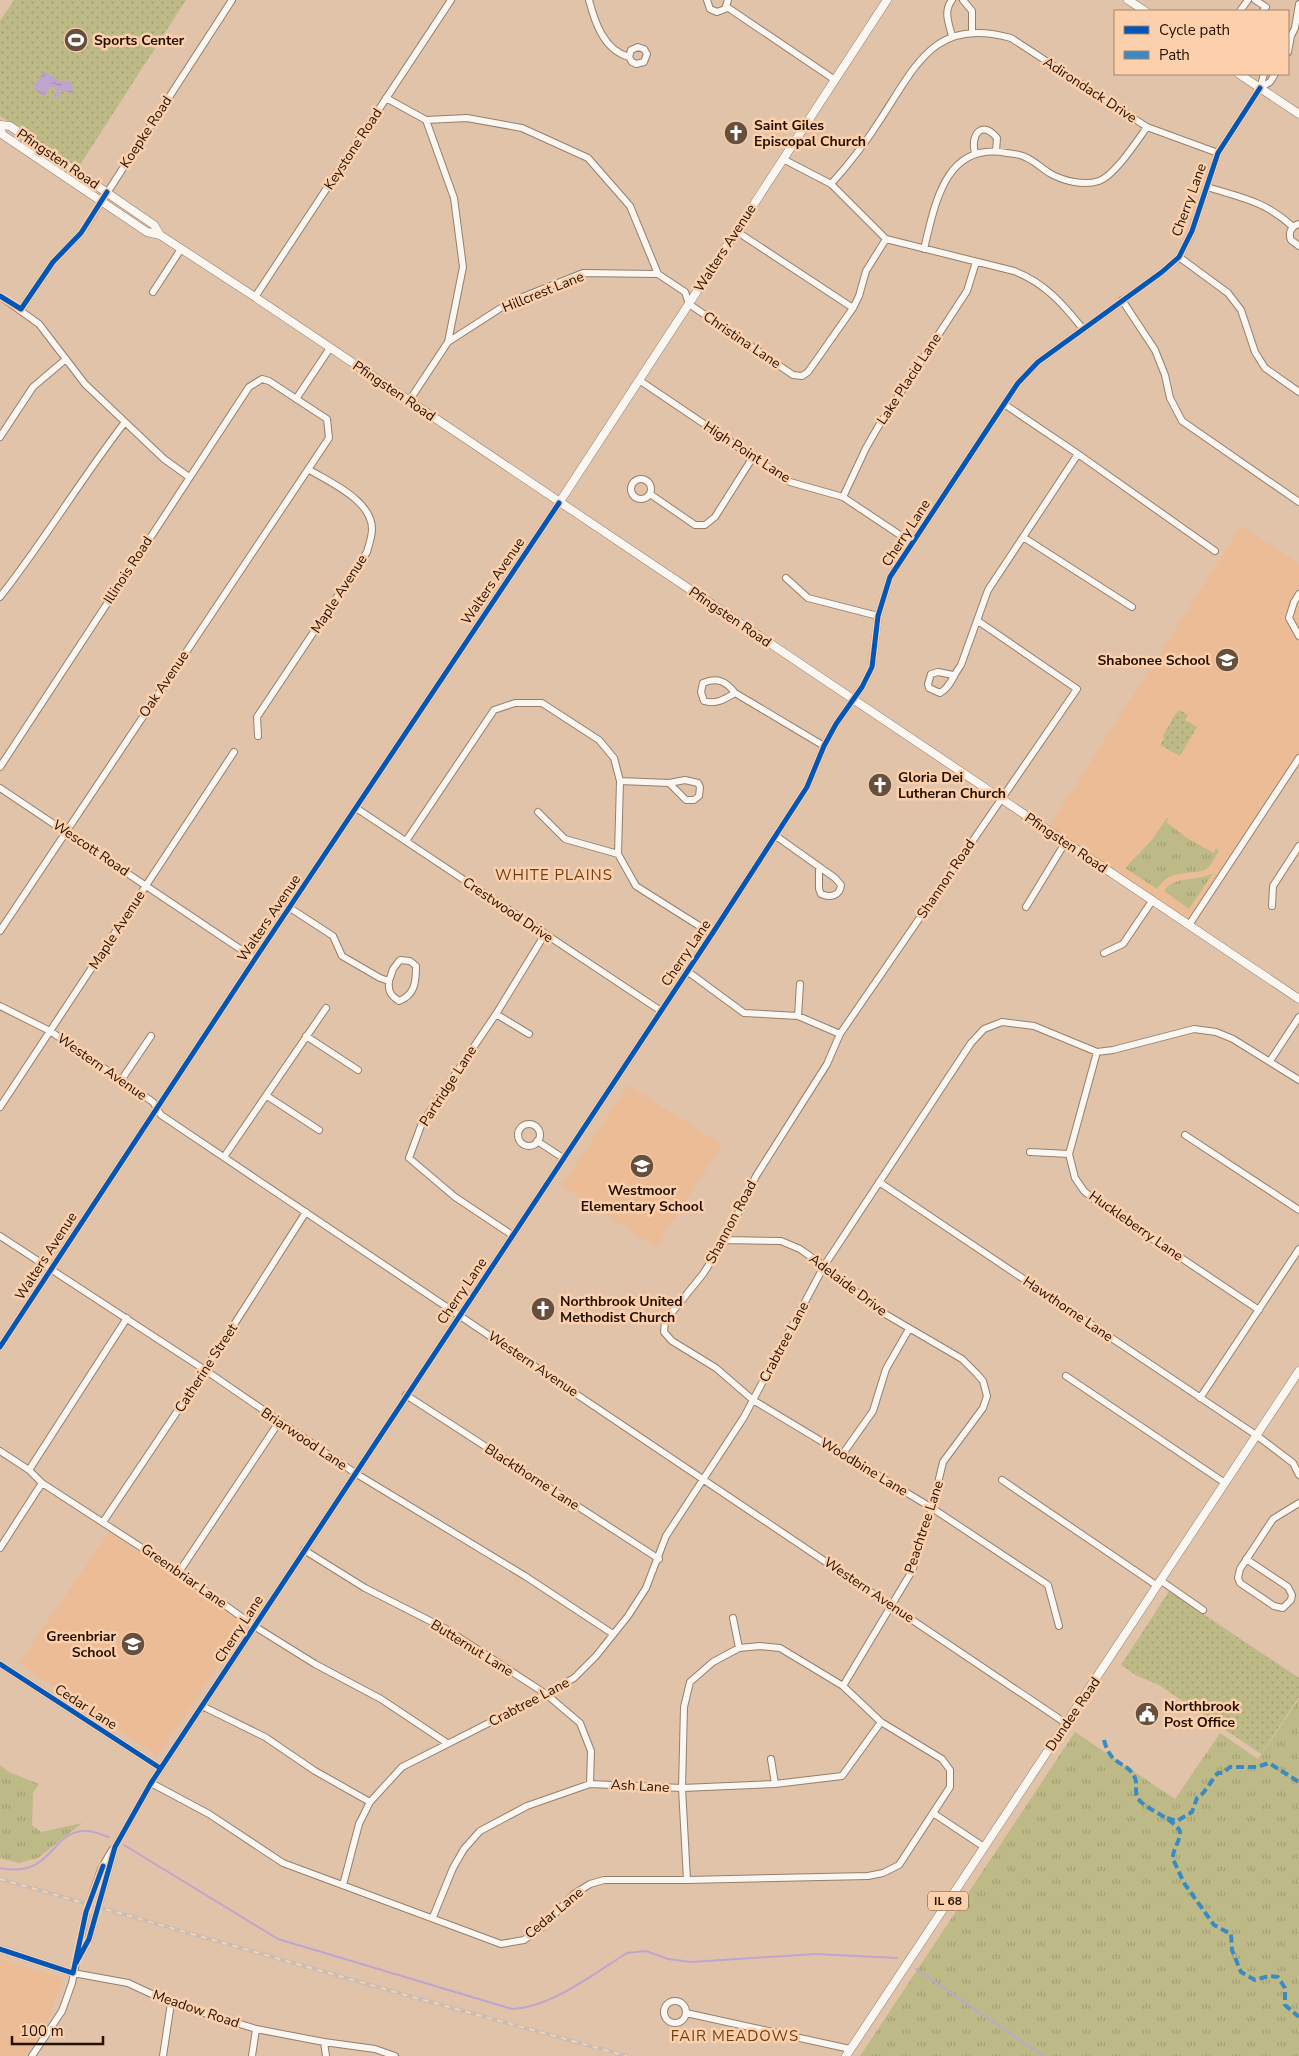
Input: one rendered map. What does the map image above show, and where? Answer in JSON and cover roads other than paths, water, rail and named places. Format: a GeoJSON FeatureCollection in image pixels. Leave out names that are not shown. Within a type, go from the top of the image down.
{"type":"FeatureCollection","features":[{"type":"Feature","properties":{"kind":"main road","name":"Walters Avenue"},"geometry":{"type":"LineString","coordinates":[[559,503],[887,0]]}},
{"type":"Feature","properties":{"kind":"main road"},"geometry":{"type":"LineString","coordinates":[[1128,0],[1143,10]]}},
{"type":"Feature","properties":{"kind":"main road"},"geometry":{"type":"LineString","coordinates":[[1240,75],[1299,114]]}},
{"type":"Feature","properties":{"kind":"main road","name":"Pfingsten Road"},"geometry":{"type":"LineString","coordinates":[[160,235],[154,225],[10,126],[0,127],[2,135],[57,173],[146,232],[160,235],[256,297],[559,503],[1299,999]]}},
{"type":"Feature","properties":{"kind":"main road"},"geometry":{"type":"LineString","coordinates":[[57,173],[63,163]]}},
{"type":"Feature","properties":{"kind":"main road","name":"Dundee Road"},"geometry":{"type":"LineString","coordinates":[[848,2053],[1299,1372]]}},
{"type":"Feature","properties":{"kind":"street","name":"Koepke Road"},"geometry":{"type":"LineString","coordinates":[[21,309],[53,262],[81,233],[232,0]]}},
{"type":"Feature","properties":{"kind":"street","name":"Keystone Road"},"geometry":{"type":"LineString","coordinates":[[256,297],[450,0]]}},
{"type":"Feature","properties":{"kind":"street"},"geometry":{"type":"LineString","coordinates":[[589,0],[593,17],[601,33],[612,47],[621,54],[630,56]]}},
{"type":"Feature","properties":{"kind":"street"},"geometry":{"type":"LineString","coordinates":[[707,0],[708,7],[715,12],[723,11],[727,3],[835,80]]}},
{"type":"Feature","properties":{"kind":"street"},"geometry":{"type":"LineString","coordinates":[[952,0],[947,6],[952,36]]}},
{"type":"Feature","properties":{"kind":"street"},"geometry":{"type":"LineString","coordinates":[[962,0],[972,11],[972,32]]}},
{"type":"Feature","properties":{"kind":"street"},"geometry":{"type":"LineString","coordinates":[[1255,0],[1266,7],[1264,10]]}},
{"type":"Feature","properties":{"kind":"street"},"geometry":{"type":"LineString","coordinates":[[1289,37],[1295,28],[1299,4]]}},
{"type":"Feature","properties":{"kind":"street","name":"Adirondack Drive"},"geometry":{"type":"LineString","coordinates":[[832,184],[876,126],[926,52],[952,36],[972,32],[991,32],[1010,38],[1147,127],[1218,153]]}},
{"type":"Feature","properties":{"kind":"street","name":"Cherry Lane"},"geometry":{"type":"LineString","coordinates":[[90,1901],[101,1869],[160,1768],[807,788],[824,746],[872,667],[878,616],[890,577],[1004,404],[1030,370],[1179,258],[1192,231],[1218,153],[1260,88],[1264,75]]}},
{"type":"Feature","properties":{"kind":"street","name":"Cherry Lane"},"geometry":{"type":"LineString","coordinates":[[1260,88],[1270,82],[1274,75]]}},
{"type":"Feature","properties":{"kind":"street"},"geometry":{"type":"LineString","coordinates":[[386,98],[426,120],[467,118],[522,128],[588,158],[630,206],[658,274]]}},
{"type":"Feature","properties":{"kind":"street"},"geometry":{"type":"LineString","coordinates":[[426,120],[454,198],[464,267],[448,342]]}},
{"type":"Feature","properties":{"kind":"street"},"geometry":{"type":"LineString","coordinates":[[924,249],[939,194],[946,179],[968,156],[975,153],[996,151],[1025,157],[1052,174],[1072,181],[1080,183],[1100,181],[1123,160],[1147,127]]}},
{"type":"Feature","properties":{"kind":"street"},"geometry":{"type":"LineString","coordinates":[[975,153],[974,137],[978,131],[984,129],[991,130],[997,138],[996,151]]}},
{"type":"Feature","properties":{"kind":"street"},"geometry":{"type":"LineString","coordinates":[[783,159],[832,184],[886,239],[1014,271],[1026,276],[1050,291],[1062,302],[1083,329]]}},
{"type":"Feature","properties":{"kind":"street"},"geometry":{"type":"LineString","coordinates":[[1207,187],[1260,203],[1277,212],[1296,225],[1290,237],[1293,243],[1299,246]]}},
{"type":"Feature","properties":{"kind":"street"},"geometry":{"type":"LineString","coordinates":[[736,231],[853,308],[859,296],[866,271],[886,239]]}},
{"type":"Feature","properties":{"kind":"street"},"geometry":{"type":"LineString","coordinates":[[153,292],[181,249]]}},
{"type":"Feature","properties":{"kind":"street"},"geometry":{"type":"LineString","coordinates":[[1179,258],[1228,293],[1241,310],[1255,352],[1266,368],[1299,392]]}},
{"type":"Feature","properties":{"kind":"street","name":"Lake Placid Lane"},"geometry":{"type":"LineString","coordinates":[[843,497],[874,434],[967,291],[976,262]]}},
{"type":"Feature","properties":{"kind":"street","name":"Hillcrest Lane"},"geometry":{"type":"LineString","coordinates":[[409,401],[448,342],[510,302],[583,273],[658,274]]}},
{"type":"Feature","properties":{"kind":"street","name":"Christina Lane"},"geometry":{"type":"LineString","coordinates":[[658,274],[685,292],[689,304],[793,375],[802,376],[808,372],[853,308]]}},
{"type":"Feature","properties":{"kind":"street"},"geometry":{"type":"LineString","coordinates":[[0,296],[21,309],[48,333],[85,384],[164,459],[189,477]]}},
{"type":"Feature","properties":{"kind":"street"},"geometry":{"type":"LineString","coordinates":[[1122,300],[1155,350],[1165,375],[1170,398],[1182,421],[1299,502]]}},
{"type":"Feature","properties":{"kind":"street"},"geometry":{"type":"LineString","coordinates":[[296,399],[330,348]]}},
{"type":"Feature","properties":{"kind":"street"},"geometry":{"type":"LineString","coordinates":[[0,438],[33,387],[66,360]]}},
{"type":"Feature","properties":{"kind":"street","name":"Illinois Road"},"geometry":{"type":"LineString","coordinates":[[0,767],[249,388],[262,379],[269,381],[296,399]]}},
{"type":"Feature","properties":{"kind":"street","name":"High Point Lane"},"geometry":{"type":"LineString","coordinates":[[639,380],[790,482],[843,497],[912,543]]}},
{"type":"Feature","properties":{"kind":"street","name":"Oak Avenue"},"geometry":{"type":"LineString","coordinates":[[0,931],[329,438],[326,419],[296,399]]}},
{"type":"Feature","properties":{"kind":"street"},"geometry":{"type":"LineString","coordinates":[[1004,404],[1215,551]]}},
{"type":"Feature","properties":{"kind":"street"},"geometry":{"type":"LineString","coordinates":[[0,597],[27,562],[89,470],[125,422]]}},
{"type":"Feature","properties":{"kind":"street"},"geometry":{"type":"LineString","coordinates":[[953,676],[961,665],[988,590],[1078,454]]}},
{"type":"Feature","properties":{"kind":"street"},"geometry":{"type":"LineString","coordinates":[[650,494],[695,525],[705,525],[715,517],[753,457]]}},
{"type":"Feature","properties":{"kind":"street","name":"Maple Avenue"},"geometry":{"type":"LineString","coordinates":[[258,736],[258,717],[367,552],[371,539],[372,527],[368,514],[359,501],[308,469]]}},
{"type":"Feature","properties":{"kind":"street","name":"Walters Avenue"},"geometry":{"type":"LineString","coordinates":[[0,1347],[255,959],[559,503]]}},
{"type":"Feature","properties":{"kind":"street"},"geometry":{"type":"LineString","coordinates":[[1023,537],[1132,608]]}},
{"type":"Feature","properties":{"kind":"street"},"geometry":{"type":"LineString","coordinates":[[786,578],[808,598],[878,616]]}},
{"type":"Feature","properties":{"kind":"street"},"geometry":{"type":"LineString","coordinates":[[1299,594],[1294,602],[1289,618],[1299,636]]}},
{"type":"Feature","properties":{"kind":"street","name":"Shannon Road"},"geometry":{"type":"LineString","coordinates":[[672,1341],[664,1332],[665,1321],[703,1274],[725,1240],[756,1176],[827,1064],[840,1034],[1077,689],[978,621]]}},
{"type":"Feature","properties":{"kind":"street"},"geometry":{"type":"LineString","coordinates":[[735,693],[725,699],[710,703],[704,701],[701,692],[703,683],[713,679],[728,684],[735,693],[824,746]]}},
{"type":"Feature","properties":{"kind":"street"},"geometry":{"type":"LineString","coordinates":[[406,841],[494,710],[515,703],[542,702],[600,740],[614,758],[620,780],[618,854],[636,886],[712,934]]}},
{"type":"Feature","properties":{"kind":"street","name":"Maple Avenue"},"geometry":{"type":"LineString","coordinates":[[0,1107],[234,752]]}},
{"type":"Feature","properties":{"kind":"street"},"geometry":{"type":"LineString","coordinates":[[1189,925],[1299,758]]}},
{"type":"Feature","properties":{"kind":"street"},"geometry":{"type":"LineString","coordinates":[[620,780],[670,782],[685,780],[698,783],[700,787],[699,796],[694,800],[686,800],[670,782]]}},
{"type":"Feature","properties":{"kind":"street","name":"Wescott Road"},"geometry":{"type":"LineString","coordinates":[[0,788],[255,959]]}},
{"type":"Feature","properties":{"kind":"street","name":"Crestwood Drive"},"geometry":{"type":"LineString","coordinates":[[356,808],[661,1011]]}},
{"type":"Feature","properties":{"kind":"street"},"geometry":{"type":"LineString","coordinates":[[538,812],[565,839],[618,854]]}},
{"type":"Feature","properties":{"kind":"street"},"geometry":{"type":"LineString","coordinates":[[776,836],[836,878],[841,884],[840,889],[835,895],[830,897],[821,894],[818,889],[819,867]]}},
{"type":"Feature","properties":{"kind":"street"},"geometry":{"type":"LineString","coordinates":[[1026,907],[1065,843]]}},
{"type":"Feature","properties":{"kind":"street"},"geometry":{"type":"LineString","coordinates":[[1272,906],[1273,886],[1299,846]]}},
{"type":"Feature","properties":{"kind":"street"},"geometry":{"type":"LineString","coordinates":[[1104,953],[1123,944],[1152,901]]}},
{"type":"Feature","properties":{"kind":"street"},"geometry":{"type":"LineString","coordinates":[[290,908],[333,936],[342,956],[380,978],[389,981]]}},
{"type":"Feature","properties":{"kind":"street","name":"Partridge Lane"},"geometry":{"type":"LineString","coordinates":[[512,1234],[455,1198],[409,1158],[422,1123],[496,1014],[545,934]]}},
{"type":"Feature","properties":{"kind":"street"},"geometry":{"type":"LineString","coordinates":[[400,960],[410,961],[416,966],[415,984],[411,993],[406,998],[399,1001],[393,997],[388,991],[389,981],[393,970],[400,960]]}},
{"type":"Feature","properties":{"kind":"street"},"geometry":{"type":"LineString","coordinates":[[687,971],[744,1013],[798,1016],[840,1034]]}},
{"type":"Feature","properties":{"kind":"street"},"geometry":{"type":"LineString","coordinates":[[798,1016],[800,984]]}},
{"type":"Feature","properties":{"kind":"street","name":"Western Avenue"},"geometry":{"type":"LineString","coordinates":[[0,1006],[50,1031],[122,1079],[152,1102],[158,1108],[161,1115],[1067,1724]]}},
{"type":"Feature","properties":{"kind":"street"},"geometry":{"type":"LineString","coordinates":[[224,1157],[326,1008]]}},
{"type":"Feature","properties":{"kind":"street"},"geometry":{"type":"LineString","coordinates":[[496,1014],[529,1034]]}},
{"type":"Feature","properties":{"kind":"street"},"geometry":{"type":"LineString","coordinates":[[1270,1061],[1299,1017]]}},
{"type":"Feature","properties":{"kind":"street","name":"Crabtree Lane"},"geometry":{"type":"LineString","coordinates":[[343,1885],[359,1824],[370,1802],[402,1767],[574,1678],[596,1656],[613,1634],[646,1588],[666,1536],[744,1417],[824,1266],[971,1043],[984,1029],[1002,1022],[1034,1026],[1097,1052]]}},
{"type":"Feature","properties":{"kind":"street"},"geometry":{"type":"LineString","coordinates":[[1097,1052],[1113,1050],[1194,1029],[1216,1032],[1233,1039],[1299,1080]]}},
{"type":"Feature","properties":{"kind":"street"},"geometry":{"type":"LineString","coordinates":[[122,1079],[151,1036]]}},
{"type":"Feature","properties":{"kind":"street"},"geometry":{"type":"LineString","coordinates":[[306,1036],[358,1070]]}},
{"type":"Feature","properties":{"kind":"street","name":"Huckleberry Lane"},"geometry":{"type":"LineString","coordinates":[[1097,1052],[1069,1154],[1075,1178],[1084,1191],[1096,1201],[1259,1310]]}},
{"type":"Feature","properties":{"kind":"street"},"geometry":{"type":"LineString","coordinates":[[267,1096],[319,1130]]}},
{"type":"Feature","properties":{"kind":"street"},"geometry":{"type":"LineString","coordinates":[[1185,1134],[1299,1210]]}},
{"type":"Feature","properties":{"kind":"street"},"geometry":{"type":"LineString","coordinates":[[538,1141],[563,1158]]}},
{"type":"Feature","properties":{"kind":"street"},"geometry":{"type":"LineString","coordinates":[[1030,1152],[1069,1154]]}},
{"type":"Feature","properties":{"kind":"street","name":"Hawthorne Lane"},"geometry":{"type":"LineString","coordinates":[[879,1182],[1296,1462]]}},
{"type":"Feature","properties":{"kind":"street","name":"Catherine Street"},"geometry":{"type":"LineString","coordinates":[[103,1522],[206,1370],[306,1212]]}},
{"type":"Feature","properties":{"kind":"street","name":"Briarwood Lane"},"geometry":{"type":"LineString","coordinates":[[0,1236],[206,1370],[355,1473],[525,1576],[613,1634]]}},
{"type":"Feature","properties":{"kind":"street","name":"Adelaide Drive"},"geometry":{"type":"LineString","coordinates":[[725,1240],[781,1241],[800,1249],[880,1311],[962,1359]]}},
{"type":"Feature","properties":{"kind":"street"},"geometry":{"type":"LineString","coordinates":[[1200,1398],[1299,1249]]}},
{"type":"Feature","properties":{"kind":"street"},"geometry":{"type":"LineString","coordinates":[[29,1470],[127,1318]]}},
{"type":"Feature","properties":{"kind":"street"},"geometry":{"type":"LineString","coordinates":[[842,1455],[874,1411],[886,1369],[909,1329]]}},
{"type":"Feature","properties":{"kind":"street","name":"Woodbine Lane"},"geometry":{"type":"LineString","coordinates":[[672,1341],[716,1368],[753,1400],[932,1508],[1048,1585],[1060,1626]]}},
{"type":"Feature","properties":{"kind":"street","name":"Peachtree Lane"},"geometry":{"type":"LineString","coordinates":[[842,1686],[912,1571],[932,1508],[943,1462],[983,1408],[987,1396],[982,1381],[978,1374],[962,1359]]}},
{"type":"Feature","properties":{"kind":"street"},"geometry":{"type":"LineString","coordinates":[[1066,1376],[1225,1483]]}},
{"type":"Feature","properties":{"kind":"street","name":"Blackthorne Lane"},"geometry":{"type":"LineString","coordinates":[[406,1395],[659,1558]]}},
{"type":"Feature","properties":{"kind":"street"},"geometry":{"type":"LineString","coordinates":[[179,1572],[279,1422]]}},
{"type":"Feature","properties":{"kind":"street","name":"Greenbriar Lane"},"geometry":{"type":"LineString","coordinates":[[0,1452],[29,1470],[42,1483],[179,1572],[254,1626],[315,1664],[381,1699],[447,1743]]}},
{"type":"Feature","properties":{"kind":"street"},"geometry":{"type":"LineString","coordinates":[[1296,1462],[1299,1475]]}},
{"type":"Feature","properties":{"kind":"street"},"geometry":{"type":"LineString","coordinates":[[1002,1480],[1158,1583],[1203,1610]]}},
{"type":"Feature","properties":{"kind":"street"},"geometry":{"type":"LineString","coordinates":[[0,1548],[42,1483]]}},
{"type":"Feature","properties":{"kind":"street"},"geometry":{"type":"LineString","coordinates":[[1246,1559],[1288,1587],[1292,1595],[1288,1604],[1283,1608],[1274,1606],[1240,1582],[1238,1573],[1246,1559],[1273,1520],[1299,1503]]}},
{"type":"Feature","properties":{"kind":"street","name":"Butternut Lane"},"geometry":{"type":"LineString","coordinates":[[304,1550],[366,1588],[446,1629],[546,1694],[580,1723],[591,1751],[590,1784]]}},
{"type":"Feature","properties":{"kind":"street"},"geometry":{"type":"LineString","coordinates":[[734,1618],[739,1648]]}},
{"type":"Feature","properties":{"kind":"street"},"geometry":{"type":"LineString","coordinates":[[687,1880],[682,1788],[684,1707],[690,1682],[713,1662],[739,1648],[760,1646],[780,1648],[842,1686],[881,1722],[942,1760],[950,1770],[950,1786],[933,1813],[984,1847]]}},
{"type":"Feature","properties":{"kind":"street","name":"Cedar Lane"},"geometry":{"type":"LineString","coordinates":[[0,1664],[160,1768]]}},
{"type":"Feature","properties":{"kind":"street"},"geometry":{"type":"LineString","coordinates":[[202,1706],[265,1737],[316,1771],[370,1802]]}},
{"type":"Feature","properties":{"kind":"street","name":"Ash Lane"},"geometry":{"type":"LineString","coordinates":[[433,1917],[453,1868],[464,1849],[480,1831],[527,1806],[590,1784],[682,1788],[775,1784],[842,1776],[881,1722]]}},
{"type":"Feature","properties":{"kind":"street"},"geometry":{"type":"LineString","coordinates":[[772,1759],[775,1784]]}},
{"type":"Feature","properties":{"kind":"street","name":"Cedar Lane"},"geometry":{"type":"LineString","coordinates":[[151,1783],[209,1814],[282,1862],[501,1944],[524,1940],[543,1926],[574,1894],[590,1884],[604,1880],[868,1876],[883,1873],[898,1865],[933,1813]]}},
{"type":"Feature","properties":{"kind":"street","name":"Cherry Lane"},"geometry":{"type":"LineString","coordinates":[[99,1904],[115,1847]]}},
{"type":"Feature","properties":{"kind":"street"},"geometry":{"type":"LineString","coordinates":[[32,2056],[62,2011],[72,1983],[86,1912]]}},
{"type":"Feature","properties":{"kind":"street"},"geometry":{"type":"LineString","coordinates":[[76,1963],[89,1939],[96,1914]]}},
{"type":"Feature","properties":{"kind":"street","name":"Meadow Road"},"geometry":{"type":"LineString","coordinates":[[0,1949],[73,1973],[128,1983],[171,2003],[256,2029],[375,2050],[395,2056]]}},
{"type":"Feature","properties":{"kind":"street"},"geometry":{"type":"LineString","coordinates":[[163,2056],[171,2003]]}},
{"type":"Feature","properties":{"kind":"street"},"geometry":{"type":"LineString","coordinates":[[686,2013],[848,2053]]}},
{"type":"Feature","properties":{"kind":"street"},"geometry":{"type":"LineString","coordinates":[[252,2056],[256,2029]]}},
{"type":"Feature","properties":{"kind":"street"},"geometry":{"type":"LineString","coordinates":[[324,2042],[326,2056]]}},
{"type":"Feature","properties":{"kind":"water"},"geometry":{"type":"Polygon","coordinates":[[[44,71],[61,82],[70,81],[74,93],[59,91],[60,96],[56,99],[54,96],[57,90],[50,86],[45,97],[33,88],[44,71]]]}},
{"type":"Feature","properties":{"kind":"waterway"},"geometry":{"type":"LineString","coordinates":[[0,1868],[18,1869],[31,1867],[42,1861],[65,1837],[75,1832],[90,1831],[109,1837]]}},
{"type":"Feature","properties":{"kind":"waterway"},"geometry":{"type":"LineString","coordinates":[[124,1845],[278,1939],[512,2009],[542,2003],[557,1996],[627,1953],[646,1951],[668,1959],[691,1962],[816,1954],[897,1958]]}},
{"type":"Feature","properties":{"kind":"waterway"},"geometry":{"type":"LineString","coordinates":[[916,1969],[1043,2056]]}},
{"type":"Feature","properties":{"kind":"railway"},"geometry":{"type":"LineString","coordinates":[[0,1879],[627,2056]]}},
{"type":"Feature","properties":{"kind":"place","name":"Sports Center"},"geometry":{"type":"Point","coordinates":[76,40]}},
{"type":"Feature","properties":{"kind":"place","name":"Saint Giles Episcopal Church"},"geometry":{"type":"Point","coordinates":[736,133]}},
{"type":"Feature","properties":{"kind":"place","name":"Shabonee School"},"geometry":{"type":"Point","coordinates":[1227,660]}},
{"type":"Feature","properties":{"kind":"place","name":"Gloria Dei Lutheran Church"},"geometry":{"type":"Point","coordinates":[880,785]}},
{"type":"Feature","properties":{"kind":"place","name":"Westmoor Elementary School"},"geometry":{"type":"Point","coordinates":[642,1166]}},
{"type":"Feature","properties":{"kind":"place","name":"Northbrook United Methodist Church"},"geometry":{"type":"Point","coordinates":[543,1309]}},
{"type":"Feature","properties":{"kind":"place","name":"Greenbriar School"},"geometry":{"type":"Point","coordinates":[133,1644]}},
{"type":"Feature","properties":{"kind":"place","name":"Northbrook Post Office"},"geometry":{"type":"Point","coordinates":[1147,1714]}},
{"type":"Feature","properties":{"kind":"district","name":"WHITE PLAINS"},"geometry":{"type":"Point","coordinates":[554,875]}},
{"type":"Feature","properties":{"kind":"district","name":"FAIR MEADOWS"},"geometry":{"type":"Point","coordinates":[735,2036]}}]}
